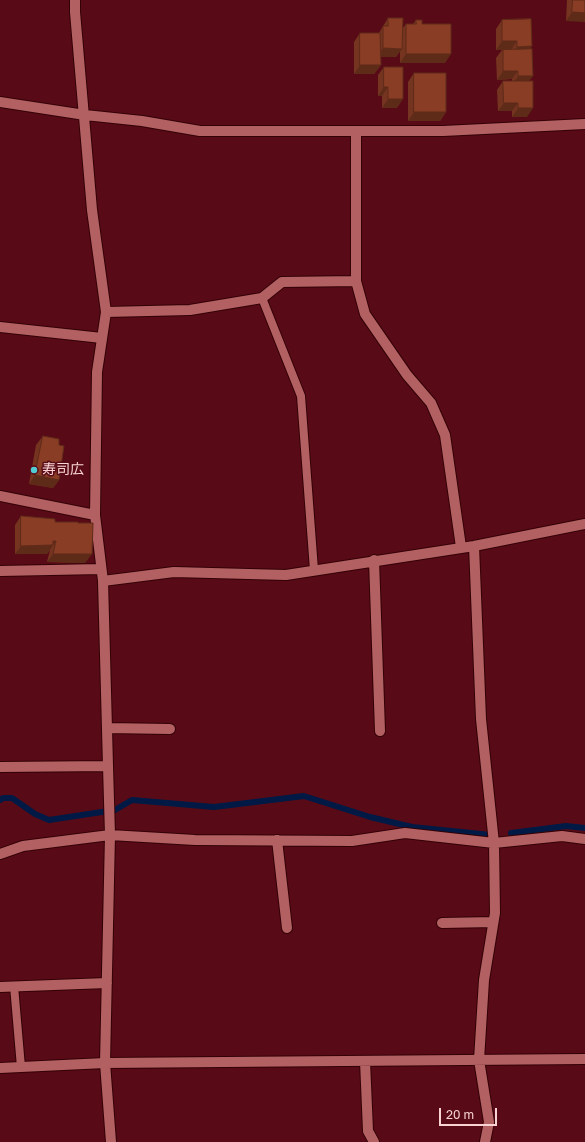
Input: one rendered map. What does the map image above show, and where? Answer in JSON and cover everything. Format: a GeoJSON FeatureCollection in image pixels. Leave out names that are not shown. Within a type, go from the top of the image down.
{"type":"FeatureCollection","features":[{"type":"Feature","properties":{"kind":"street"},"geometry":{"type":"LineString","coordinates":[[68,0],[75,12]]}},
{"type":"Feature","properties":{"kind":"street"},"geometry":{"type":"LineString","coordinates":[[75,0],[92,210],[106,312],[97,372],[95,515],[103,581],[110,824],[105,1063],[111,1142]]}},
{"type":"Feature","properties":{"kind":"street"},"geometry":{"type":"LineString","coordinates":[[0,102],[85,115],[142,121],[200,131],[443,131],[585,124]]}},
{"type":"Feature","properties":{"kind":"street"},"geometry":{"type":"LineString","coordinates":[[356,131],[356,281],[365,314],[407,375],[431,403],[445,435],[461,547]]}},
{"type":"Feature","properties":{"kind":"street"},"geometry":{"type":"LineString","coordinates":[[106,312],[190,310],[262,298],[282,282],[356,281]]}},
{"type":"Feature","properties":{"kind":"street"},"geometry":{"type":"LineString","coordinates":[[0,327],[102,338]]}},
{"type":"Feature","properties":{"kind":"street"},"geometry":{"type":"LineString","coordinates":[[0,496],[95,515]]}},
{"type":"Feature","properties":{"kind":"street"},"geometry":{"type":"LineString","coordinates":[[103,581],[174,572],[286,575],[374,560],[474,546],[585,524]]}},
{"type":"Feature","properties":{"kind":"street"},"geometry":{"type":"LineString","coordinates":[[474,546],[481,719],[494,844],[495,913],[484,980],[479,1060],[489,1122],[485,1142]]}},
{"type":"Feature","properties":{"kind":"street"},"geometry":{"type":"LineString","coordinates":[[374,560],[380,731]]}},
{"type":"Feature","properties":{"kind":"street"},"geometry":{"type":"LineString","coordinates":[[0,571],[101,569]]}},
{"type":"Feature","properties":{"kind":"street"},"geometry":{"type":"LineString","coordinates":[[107,728],[170,729]]}},
{"type":"Feature","properties":{"kind":"street"},"geometry":{"type":"LineString","coordinates":[[0,767],[108,766]]}},
{"type":"Feature","properties":{"kind":"street"},"geometry":{"type":"LineString","coordinates":[[0,854],[23,846],[110,835],[195,840],[352,841],[405,833],[494,844],[562,836],[585,839]]}},
{"type":"Feature","properties":{"kind":"street"},"geometry":{"type":"LineString","coordinates":[[277,840],[287,928]]}},
{"type":"Feature","properties":{"kind":"street"},"geometry":{"type":"LineString","coordinates":[[442,923],[493,922]]}},
{"type":"Feature","properties":{"kind":"street"},"geometry":{"type":"LineString","coordinates":[[0,987],[107,983]]}},
{"type":"Feature","properties":{"kind":"street"},"geometry":{"type":"LineString","coordinates":[[0,1068],[105,1063],[585,1059]]}},
{"type":"Feature","properties":{"kind":"street"},"geometry":{"type":"LineString","coordinates":[[366,1061],[368,1131],[374,1142]]}},
{"type":"Feature","properties":{"kind":"lane"},"geometry":{"type":"LineString","coordinates":[[262,298],[301,396],[314,570]]}},
{"type":"Feature","properties":{"kind":"lane"},"geometry":{"type":"LineString","coordinates":[[14,986],[21,1067]]}},
{"type":"Feature","properties":{"kind":"building"},"geometry":{"type":"Polygon","coordinates":[[[573,0],[585,0],[585,13],[572,12],[573,0]]]}},
{"type":"Feature","properties":{"kind":"building"},"geometry":{"type":"Polygon","coordinates":[[[388,18],[403,18],[402,49],[383,48],[383,26],[388,26],[388,18]]]}},
{"type":"Feature","properties":{"kind":"building"},"geometry":{"type":"Polygon","coordinates":[[[531,19],[532,46],[517,47],[517,41],[502,41],[502,20],[531,19]]]}},
{"type":"Feature","properties":{"kind":"building"},"geometry":{"type":"Polygon","coordinates":[[[416,20],[422,20],[422,24],[451,24],[451,54],[406,54],[406,24],[416,24],[416,20]]]}},
{"type":"Feature","properties":{"kind":"building"},"geometry":{"type":"Polygon","coordinates":[[[360,33],[380,33],[381,65],[360,65],[360,33]]]}},
{"type":"Feature","properties":{"kind":"building"},"geometry":{"type":"Polygon","coordinates":[[[532,49],[533,76],[518,76],[518,71],[503,71],[503,50],[532,49]]]}},
{"type":"Feature","properties":{"kind":"building"},"geometry":{"type":"Polygon","coordinates":[[[384,67],[403,67],[403,99],[388,99],[388,87],[384,87],[384,67]]]}},
{"type":"Feature","properties":{"kind":"building"},"geometry":{"type":"Polygon","coordinates":[[[414,73],[446,73],[446,112],[414,112],[414,73]]]}},
{"type":"Feature","properties":{"kind":"building"},"geometry":{"type":"Polygon","coordinates":[[[503,81],[533,81],[533,108],[518,108],[518,103],[504,103],[503,81]]]}},
{"type":"Feature","properties":{"kind":"building"},"geometry":{"type":"Polygon","coordinates":[[[43,436],[59,439],[59,445],[64,446],[59,480],[35,475],[43,436]]]}},
{"type":"Feature","properties":{"kind":"building"},"geometry":{"type":"Polygon","coordinates":[[[21,516],[55,519],[55,522],[93,523],[92,554],[53,554],[56,541],[53,541],[53,545],[21,546],[21,516]]]}},
{"type":"Feature","properties":{"kind":"waterway"},"geometry":{"type":"LineString","coordinates":[[0,800],[3,798],[12,798],[35,814],[49,820],[115,810],[132,800],[214,807],[304,796],[370,817],[412,827],[491,835]]}},
{"type":"Feature","properties":{"kind":"waterway"},"geometry":{"type":"LineString","coordinates":[[511,833],[566,826],[585,828]]}},
{"type":"Feature","properties":{"kind":"place","name":"寿司広"},"geometry":{"type":"Point","coordinates":[34,470]}}]}
